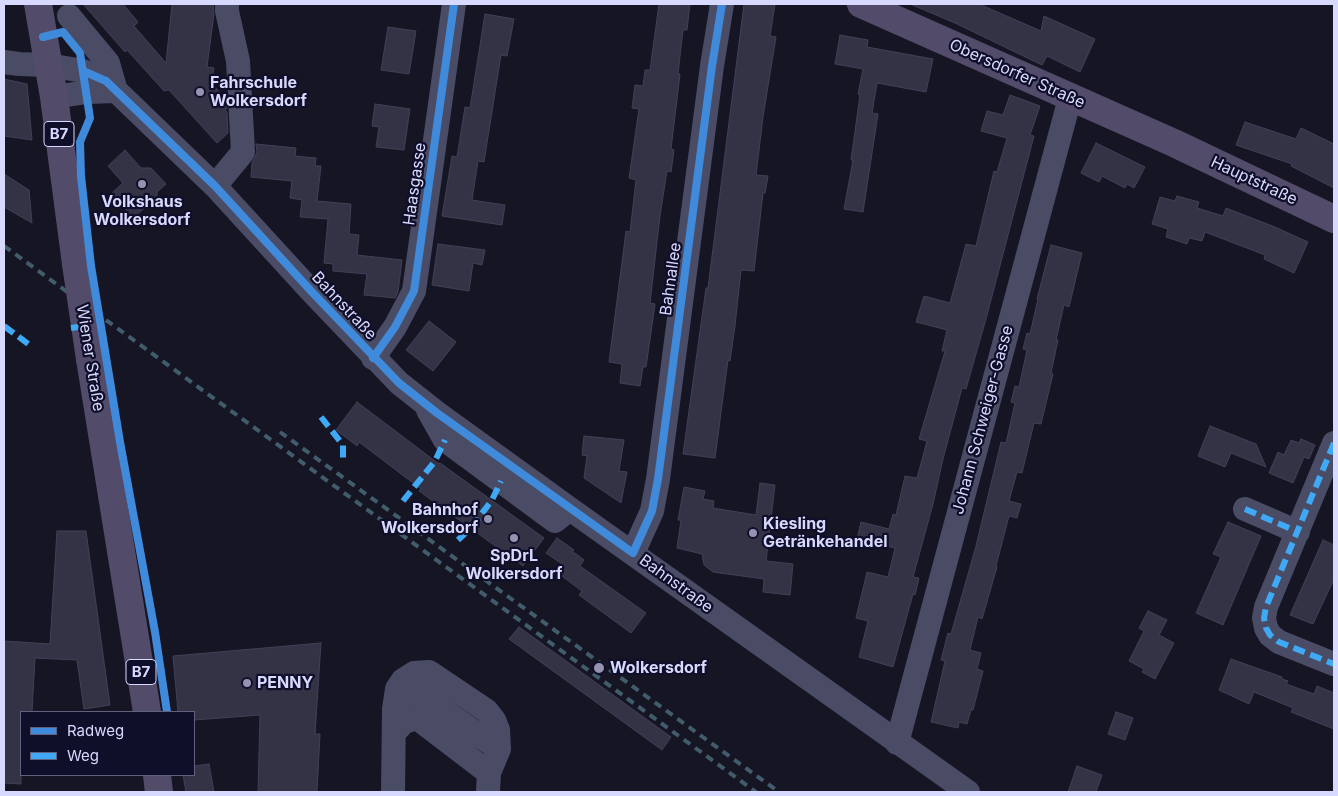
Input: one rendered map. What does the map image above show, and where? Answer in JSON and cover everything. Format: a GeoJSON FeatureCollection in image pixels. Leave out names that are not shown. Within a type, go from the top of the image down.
{"type":"FeatureCollection","features":[{"type":"Feature","properties":{"kind":"main road","name":"Wiener Straße"},"geometry":{"type":"LineString","coordinates":[[38,4],[54,97],[90,359],[148,711]]}},
{"type":"Feature","properties":{"kind":"main road","name":"Obersdorfer Straße"},"geometry":{"type":"LineString","coordinates":[[861,4],[1174,143]]}},
{"type":"Feature","properties":{"kind":"main road","name":"Hauptstraße"},"geometry":{"type":"LineString","coordinates":[[1174,143],[1334,219]]}},
{"type":"Feature","properties":{"kind":"main road"},"geometry":{"type":"LineString","coordinates":[[157,776],[159,792]]}},
{"type":"Feature","properties":{"kind":"street"},"geometry":{"type":"LineString","coordinates":[[215,186],[243,152],[238,61],[227,4]]}},
{"type":"Feature","properties":{"kind":"street","name":"Haasgasse"},"geometry":{"type":"LineString","coordinates":[[373,358],[395,327],[414,291],[454,4]]}},
{"type":"Feature","properties":{"kind":"street","name":"Bahnallee"},"geometry":{"type":"LineString","coordinates":[[633,553],[652,511],[658,479],[712,66],[722,4]]}},
{"type":"Feature","properties":{"kind":"street","name":"Bahnstraße"},"geometry":{"type":"LineString","coordinates":[[69,16],[108,64],[116,91]]}},
{"type":"Feature","properties":{"kind":"street","name":"Bahnstraße"},"geometry":{"type":"LineString","coordinates":[[4,62],[48,65],[88,72],[106,80],[215,186],[373,358],[399,383],[514,479],[570,509],[968,792]]}},
{"type":"Feature","properties":{"kind":"street"},"geometry":{"type":"LineString","coordinates":[[54,97],[87,92],[116,91]]}},
{"type":"Feature","properties":{"kind":"street","name":"Johann Schweiger-Gasse"},"geometry":{"type":"LineString","coordinates":[[897,742],[1070,98]]}},
{"type":"Feature","properties":{"kind":"street"},"geometry":{"type":"LineString","coordinates":[[1334,444],[1266,607],[1264,618],[1266,628],[1279,642],[1334,664]]}},
{"type":"Feature","properties":{"kind":"street"},"geometry":{"type":"LineString","coordinates":[[1245,509],[1298,532]]}},
{"type":"Feature","properties":{"kind":"street"},"geometry":{"type":"LineString","coordinates":[[393,792],[394,708],[402,698],[412,694],[419,694],[499,749],[488,783],[417,718],[404,722],[394,733]]}},
{"type":"Feature","properties":{"kind":"building"},"geometry":{"type":"Polygon","coordinates":[[[83,4],[123,4],[138,22],[134,26],[166,63],[172,4],[213,4],[214,14],[207,67],[214,68],[211,83],[226,99],[227,108],[225,110],[227,112],[228,133],[217,143],[169,90],[164,91],[127,50],[125,52],[83,4]]]}},
{"type":"Feature","properties":{"kind":"building"},"geometry":{"type":"Polygon","coordinates":[[[659,4],[690,4],[687,30],[683,30],[678,74],[680,74],[671,149],[674,150],[671,172],[667,171],[660,216],[650,303],[655,304],[646,367],[643,367],[640,386],[620,383],[622,364],[609,362],[626,231],[630,232],[636,180],[629,178],[639,109],[632,108],[635,85],[643,86],[645,70],[650,70],[659,4]]]}},
{"type":"Feature","properties":{"kind":"building"},"geometry":{"type":"Polygon","coordinates":[[[744,4],[775,4],[770,36],[776,37],[756,175],[768,176],[765,193],[763,193],[754,271],[741,270],[735,326],[730,361],[728,360],[715,458],[683,454],[706,288],[708,288],[744,4]]]}},
{"type":"Feature","properties":{"kind":"building"},"geometry":{"type":"Polygon","coordinates":[[[910,4],[979,4],[1041,31],[1044,16],[1095,39],[1080,72],[1047,56],[1042,65],[955,23],[910,4]]]}},
{"type":"Feature","properties":{"kind":"building"},"geometry":{"type":"Polygon","coordinates":[[[485,14],[514,19],[507,56],[501,55],[484,162],[478,161],[472,200],[505,205],[502,225],[442,216],[452,156],[457,157],[465,107],[470,108],[485,14]]]}},
{"type":"Feature","properties":{"kind":"building"},"geometry":{"type":"Polygon","coordinates":[[[388,27],[416,31],[409,74],[381,70],[388,27]]]}},
{"type":"Feature","properties":{"kind":"building"},"geometry":{"type":"Polygon","coordinates":[[[840,35],[868,40],[867,47],[933,59],[926,92],[877,83],[872,113],[878,114],[863,212],[844,209],[853,160],[851,160],[860,95],[858,94],[863,69],[835,64],[840,35]]]}},
{"type":"Feature","properties":{"kind":"building"},"geometry":{"type":"Polygon","coordinates":[[[4,79],[27,84],[32,140],[4,136],[4,79]]]}},
{"type":"Feature","properties":{"kind":"building"},"geometry":{"type":"Polygon","coordinates":[[[1010,95],[1040,106],[1030,135],[1034,136],[986,319],[966,389],[962,388],[943,459],[913,577],[919,578],[915,595],[913,594],[893,667],[859,657],[868,621],[856,618],[867,572],[888,577],[895,548],[857,539],[861,522],[889,529],[893,514],[896,515],[905,476],[917,478],[927,441],[919,439],[945,351],[942,351],[947,330],[916,322],[924,296],[950,303],[966,244],[976,246],[994,171],[997,172],[1007,138],[981,131],[987,111],[1003,115],[1010,95]]]}},
{"type":"Feature","properties":{"kind":"building"},"geometry":{"type":"Polygon","coordinates":[[[375,104],[410,109],[404,150],[376,147],[379,127],[372,126],[375,104]]]}},
{"type":"Feature","properties":{"kind":"building"},"geometry":{"type":"Polygon","coordinates":[[[1245,122],[1296,139],[1301,128],[1334,144],[1334,188],[1291,166],[1292,164],[1236,145],[1245,122]]]}},
{"type":"Feature","properties":{"kind":"building"},"geometry":{"type":"Polygon","coordinates":[[[1096,143],[1145,167],[1134,188],[1127,184],[1125,188],[1102,176],[1099,182],[1081,173],[1096,143]]]}},
{"type":"Feature","properties":{"kind":"building"},"geometry":{"type":"Polygon","coordinates":[[[256,144],[296,148],[295,156],[316,158],[315,166],[321,166],[317,201],[351,204],[349,234],[359,235],[357,255],[402,260],[398,292],[395,298],[364,295],[367,274],[333,271],[333,264],[324,263],[328,219],[300,217],[302,200],[290,198],[292,181],[251,177],[252,163],[257,152],[256,144]]]}},
{"type":"Feature","properties":{"kind":"building","name":"Volkshaus Wolkersdorf"},"geometry":{"type":"Polygon","coordinates":[[[125,150],[141,168],[151,168],[166,184],[157,192],[157,197],[133,218],[112,193],[123,183],[108,166],[125,150]]]}},
{"type":"Feature","properties":{"kind":"building"},"geometry":{"type":"Polygon","coordinates":[[[4,174],[29,190],[32,223],[4,207],[4,174]]]}},
{"type":"Feature","properties":{"kind":"building"},"geometry":{"type":"Polygon","coordinates":[[[1177,196],[1199,202],[1197,208],[1223,216],[1226,208],[1308,242],[1294,273],[1264,259],[1265,255],[1205,232],[1202,241],[1189,238],[1187,244],[1166,237],[1168,229],[1152,224],[1160,197],[1175,201],[1177,196]]]}},
{"type":"Feature","properties":{"kind":"building"},"geometry":{"type":"Polygon","coordinates":[[[438,244],[485,250],[482,265],[473,263],[469,291],[432,285],[438,244]]]}},
{"type":"Feature","properties":{"kind":"building"},"geometry":{"type":"Polygon","coordinates":[[[1051,245],[1082,253],[1069,307],[1064,305],[1056,340],[1058,340],[1051,373],[1053,374],[1041,424],[1034,423],[1022,473],[1017,472],[1009,501],[1021,504],[1017,518],[1009,516],[982,619],[978,617],[970,650],[981,653],[977,669],[983,671],[973,710],[971,710],[967,724],[959,722],[958,728],[931,722],[945,661],[941,660],[948,633],[951,634],[976,546],[1001,442],[1006,443],[1015,403],[1011,402],[1015,386],[1019,387],[1027,350],[1023,349],[1027,333],[1030,334],[1051,245]]]}},
{"type":"Feature","properties":{"kind":"building"},"geometry":{"type":"Polygon","coordinates":[[[429,321],[456,342],[433,371],[406,350],[429,321]]]}},
{"type":"Feature","properties":{"kind":"building"},"geometry":{"type":"Polygon","coordinates":[[[357,402],[439,464],[544,538],[523,566],[419,491],[421,489],[359,442],[357,446],[336,430],[357,402]]]}},
{"type":"Feature","properties":{"kind":"building"},"geometry":{"type":"Polygon","coordinates":[[[1210,426],[1256,444],[1266,467],[1231,453],[1225,467],[1198,456],[1210,426]]]}},
{"type":"Feature","properties":{"kind":"building"},"geometry":{"type":"Polygon","coordinates":[[[584,436],[624,440],[619,471],[627,472],[621,503],[584,478],[587,456],[582,455],[584,436]]]}},
{"type":"Feature","properties":{"kind":"building"},"geometry":{"type":"Polygon","coordinates":[[[1301,439],[1315,445],[1309,459],[1304,457],[1293,483],[1269,473],[1278,452],[1284,455],[1291,440],[1299,443],[1301,439]]]}},
{"type":"Feature","properties":{"kind":"building"},"geometry":{"type":"Polygon","coordinates":[[[760,483],[775,485],[766,561],[793,564],[790,595],[763,592],[764,579],[713,572],[704,565],[702,554],[677,548],[681,520],[678,520],[684,487],[705,491],[703,499],[714,501],[713,508],[756,515],[760,483]]]}},
{"type":"Feature","properties":{"kind":"building"},"geometry":{"type":"Polygon","coordinates":[[[1228,522],[1261,536],[1223,625],[1196,613],[1221,557],[1213,554],[1228,522]]]}},
{"type":"Feature","properties":{"kind":"building"},"geometry":{"type":"Polygon","coordinates":[[[57,531],[86,531],[110,705],[84,709],[77,660],[35,658],[32,711],[20,711],[21,784],[4,783],[4,641],[50,644],[57,531]]]}},
{"type":"Feature","properties":{"kind":"building"},"geometry":{"type":"Polygon","coordinates":[[[557,538],[584,560],[580,566],[646,613],[631,633],[579,595],[582,591],[559,574],[565,566],[546,553],[557,538]]]}},
{"type":"Feature","properties":{"kind":"building"},"geometry":{"type":"Polygon","coordinates":[[[1323,540],[1334,545],[1334,579],[1313,624],[1290,615],[1323,540]]]}},
{"type":"Feature","properties":{"kind":"building"},"geometry":{"type":"Polygon","coordinates":[[[1148,611],[1167,620],[1159,635],[1174,643],[1155,679],[1142,672],[1144,669],[1129,661],[1144,631],[1139,628],[1148,611]]]}},
{"type":"Feature","properties":{"kind":"building"},"geometry":{"type":"Polygon","coordinates":[[[519,627],[671,737],[662,750],[509,639],[519,627]]]}},
{"type":"Feature","properties":{"kind":"building","name":"PENNY"},"geometry":{"type":"Polygon","coordinates":[[[321,643],[315,734],[320,734],[317,792],[258,792],[260,715],[195,720],[195,711],[178,711],[173,656],[321,643]]]}},
{"type":"Feature","properties":{"kind":"building"},"geometry":{"type":"Polygon","coordinates":[[[1231,659],[1282,677],[1282,679],[1288,681],[1286,684],[1314,694],[1317,686],[1334,693],[1334,729],[1291,712],[1293,708],[1254,692],[1249,704],[1219,690],[1231,659]]]}},
{"type":"Feature","properties":{"kind":"building"},"geometry":{"type":"Polygon","coordinates":[[[1116,712],[1133,718],[1125,740],[1108,734],[1116,712]]]}},
{"type":"Feature","properties":{"kind":"building"},"geometry":{"type":"Polygon","coordinates":[[[209,764],[214,792],[186,792],[183,776],[195,776],[195,766],[209,764]]]}},
{"type":"Feature","properties":{"kind":"building"},"geometry":{"type":"Polygon","coordinates":[[[1077,766],[1102,775],[1096,792],[1068,792],[1077,766]]]}},
{"type":"Feature","properties":{"kind":"railway"},"geometry":{"type":"LineString","coordinates":[[4,246],[756,792]]}},
{"type":"Feature","properties":{"kind":"railway"},"geometry":{"type":"LineString","coordinates":[[280,432],[779,792]]}},
{"type":"Feature","properties":{"kind":"marked path"},"geometry":{"type":"LineString","coordinates":[[4,326],[31,346]]}},
{"type":"Feature","properties":{"kind":"marked path"},"geometry":{"type":"LineString","coordinates":[[71,328],[85,326]]}},
{"type":"Feature","properties":{"kind":"marked path"},"geometry":{"type":"LineString","coordinates":[[321,417],[343,445],[343,458]]}},
{"type":"Feature","properties":{"kind":"marked path"},"geometry":{"type":"LineString","coordinates":[[403,501],[435,461],[445,440]]}},
{"type":"Feature","properties":{"kind":"marked path"},"geometry":{"type":"LineString","coordinates":[[1334,443],[1266,607],[1264,618],[1270,635],[1279,642],[1334,664]]}},
{"type":"Feature","properties":{"kind":"marked path"},"geometry":{"type":"LineString","coordinates":[[458,540],[471,528],[492,500],[501,481]]}},
{"type":"Feature","properties":{"kind":"marked path"},"geometry":{"type":"LineString","coordinates":[[1245,509],[1298,532]]}},
{"type":"Feature","properties":{"kind":"cycle path"},"geometry":{"type":"LineString","coordinates":[[373,358],[395,327],[414,291],[454,4]]}},
{"type":"Feature","properties":{"kind":"cycle path"},"geometry":{"type":"LineString","coordinates":[[83,71],[106,81],[215,186],[399,383],[437,413],[633,553],[652,511],[658,479],[712,66],[722,4]]}},
{"type":"Feature","properties":{"kind":"cycle path"},"geometry":{"type":"LineString","coordinates":[[43,37],[63,32],[80,53],[90,118],[80,142],[81,176],[91,266],[120,442],[155,632],[167,711]]}},
{"type":"Feature","properties":{"kind":"place","name":"Fahrschule Wolkersdorf"},"geometry":{"type":"Point","coordinates":[200,92]}},
{"type":"Feature","properties":{"kind":"place","name":"Volkshaus Wolkersdorf"},"geometry":{"type":"Point","coordinates":[142,184]}},
{"type":"Feature","properties":{"kind":"place","name":"Bahnhof Wolkersdorf"},"geometry":{"type":"Point","coordinates":[488,519]}},
{"type":"Feature","properties":{"kind":"place","name":"Kiesling Getränkehandel"},"geometry":{"type":"Point","coordinates":[753,533]}},
{"type":"Feature","properties":{"kind":"place","name":"SpDrL Wolkersdorf"},"geometry":{"type":"Point","coordinates":[514,538]}},
{"type":"Feature","properties":{"kind":"place","name":"Wolkersdorf"},"geometry":{"type":"Point","coordinates":[599,668]}},
{"type":"Feature","properties":{"kind":"place","name":"PENNY"},"geometry":{"type":"Point","coordinates":[247,683]}}]}
